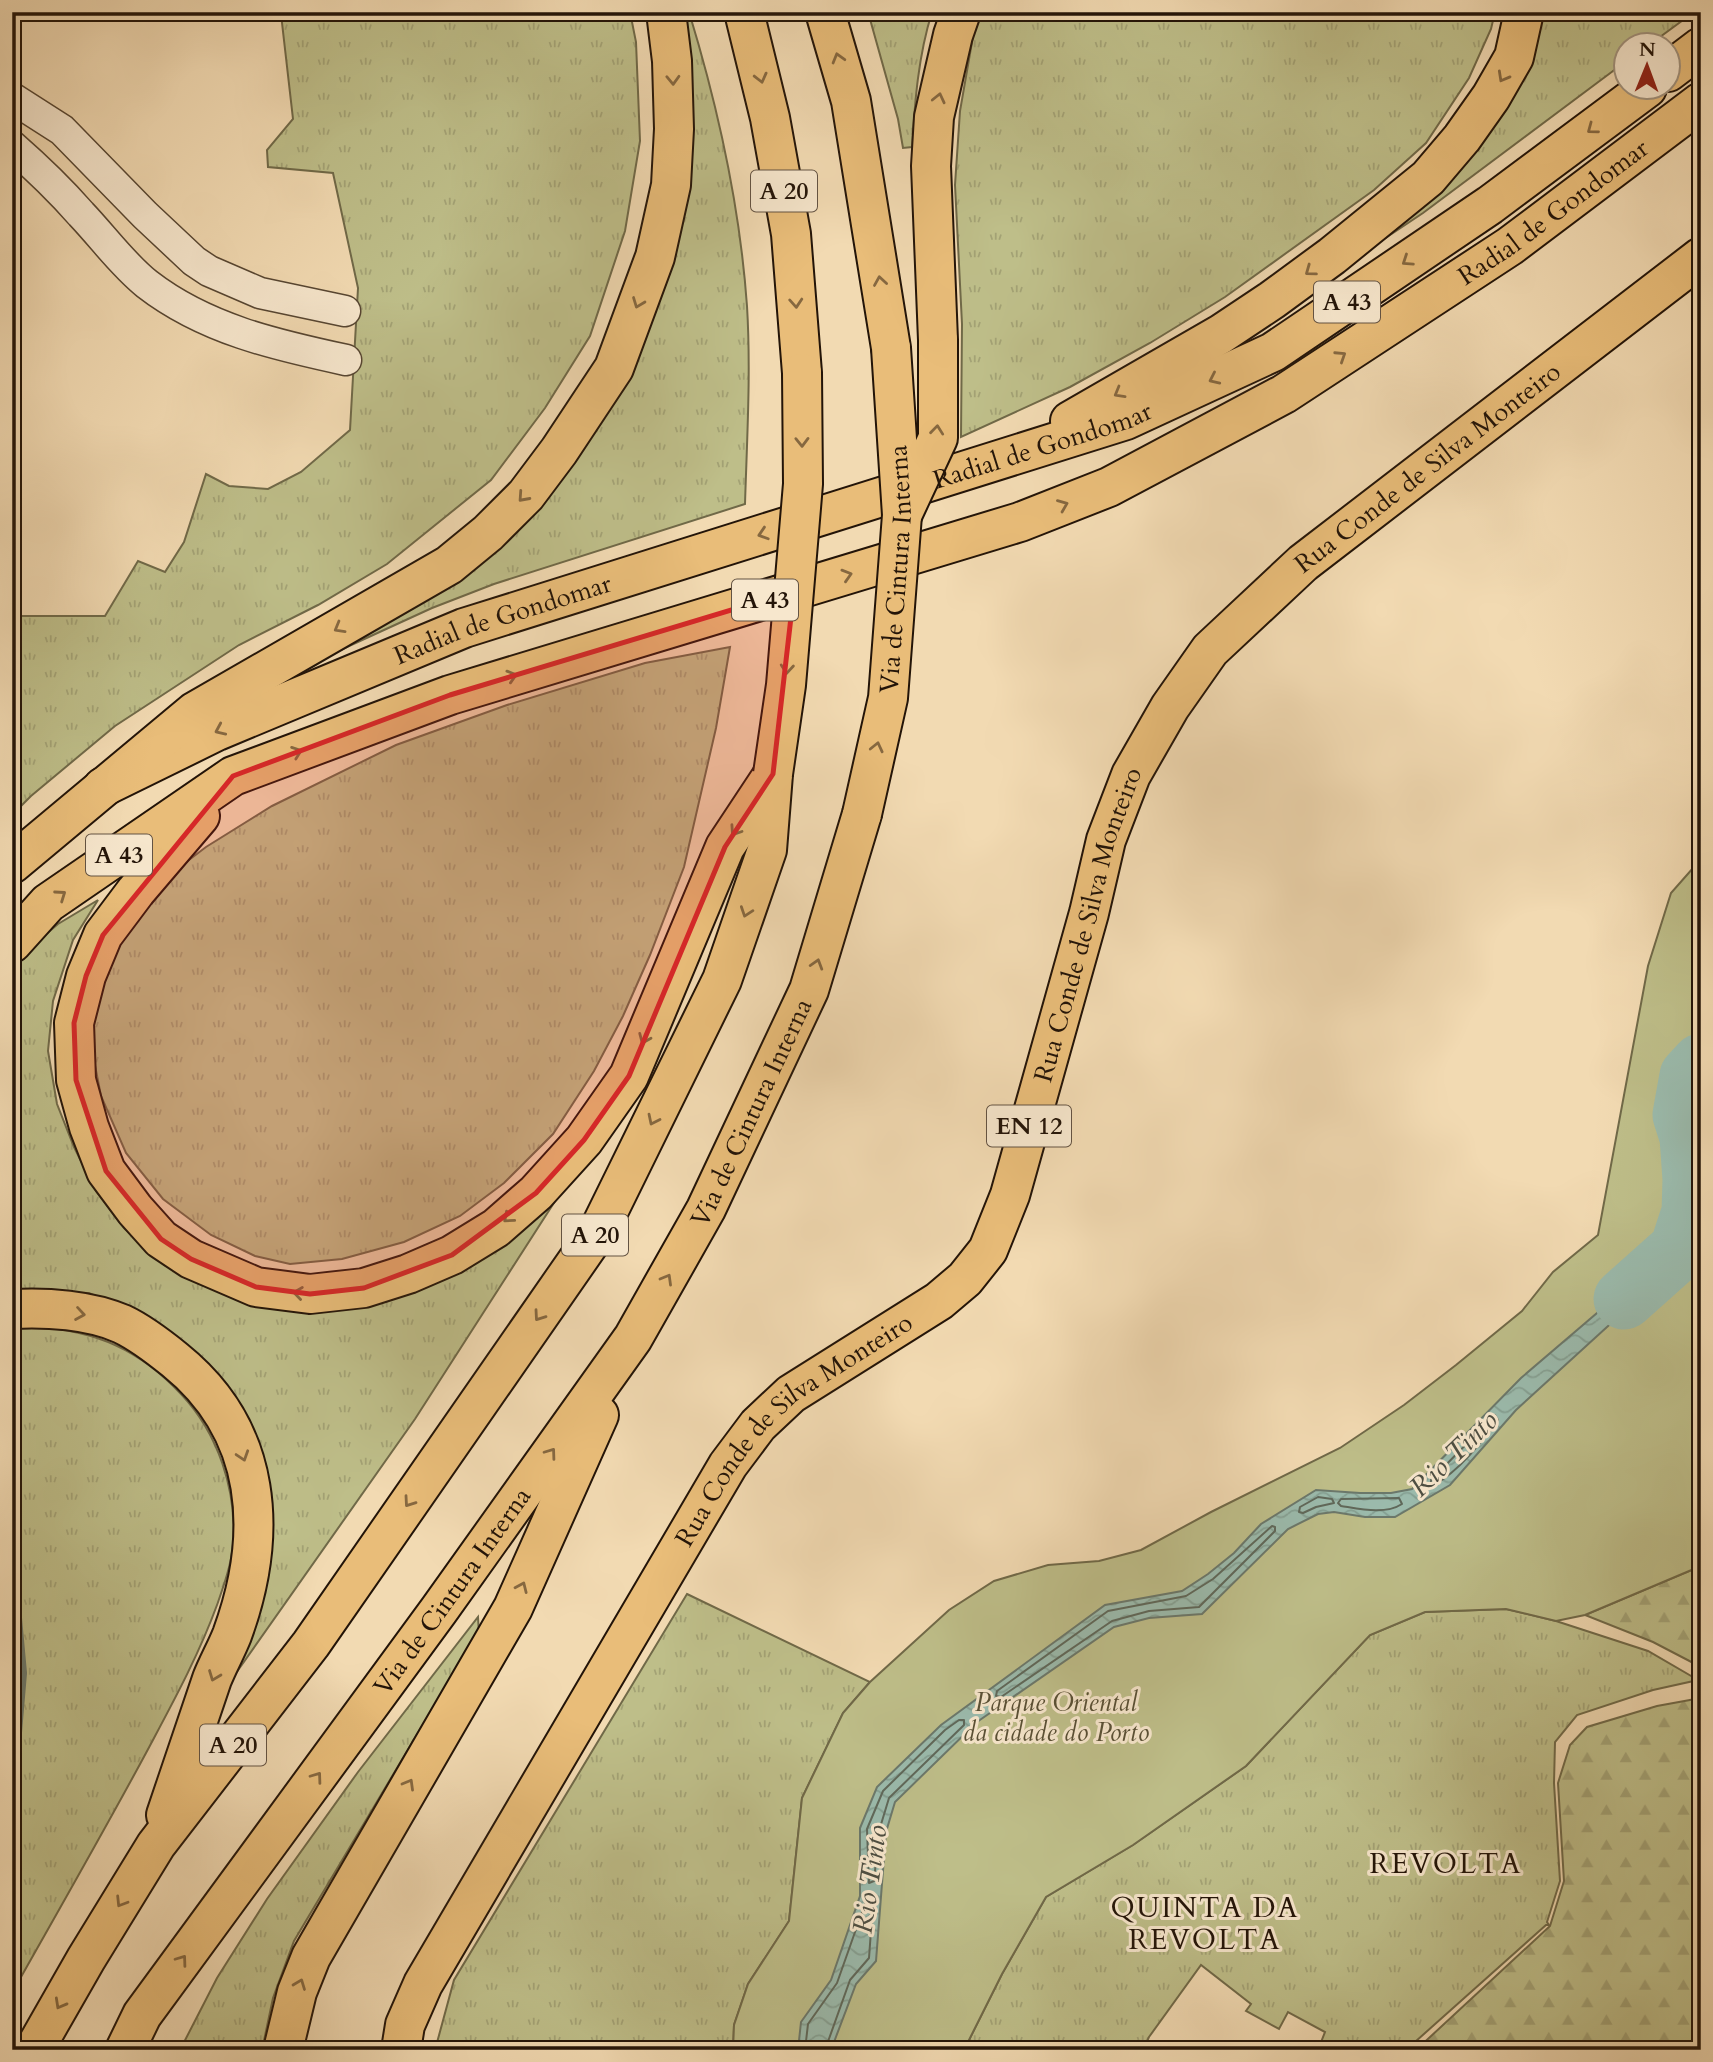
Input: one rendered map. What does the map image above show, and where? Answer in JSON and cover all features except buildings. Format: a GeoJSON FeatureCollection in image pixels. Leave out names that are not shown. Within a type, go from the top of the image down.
{"type":"FeatureCollection","features":[{"type":"Feature","properties":{"kind":"main road"},"geometry":{"type":"LineString","coordinates":[[103,787],[194,712],[449,565],[488,533],[526,495],[559,451],[614,368],[655,257],[671,185],[674,129],[672,61],[666,12]]}},
{"type":"Feature","properties":{"kind":"main road","name":"A 20"},"geometry":{"type":"LineString","coordinates":[[34,2050],[156,1845],[311,1644],[600,1228],[722,980],[767,850],[773,774],[786,685],[803,484],[802,373],[791,234],[770,118],[744,12]]}},
{"type":"Feature","properties":{"kind":"main road","name":"Via de Cintura Interna"},"geometry":{"type":"LineString","coordinates":[[125,2050],[142,2015],[431,1621],[633,1338],[706,1209],[809,990],[862,814],[888,698],[902,514],[891,348],[851,101],[825,12]]}},
{"type":"Feature","properties":{"kind":"main road"},"geometry":{"type":"LineString","coordinates":[[902,514],[937,438],[938,340],[933,245],[932,142],[934,117],[961,12]]}},
{"type":"Feature","properties":{"kind":"main road"},"geometry":{"type":"LineString","coordinates":[[1014,454],[1220,334],[1272,300],[1332,256],[1428,178],[1462,138],[1491,97],[1514,57],[1524,12]]}},
{"type":"Feature","properties":{"kind":"main road"},"geometry":{"type":"LineString","coordinates":[[1682,61],[1701,47]]}},
{"type":"Feature","properties":{"kind":"main road","name":"Radial de Gondomar"},"geometry":{"type":"LineString","coordinates":[[103,787],[217,731],[464,628],[1126,420],[1273,352],[1490,205],[1628,102]]}},
{"type":"Feature","properties":{"kind":"main road","name":"Radial de Gondomar"},"geometry":{"type":"LineString","coordinates":[[233,776],[450,695],[1020,522],[1110,487],[1284,394],[1510,246],[1701,102]]}},
{"type":"Feature","properties":{"kind":"main road","name":"Rua Conde de Silva Monteiro"},"geometry":{"type":"LineString","coordinates":[[401,2050],[405,2025],[422,1984],[728,1465],[758,1425],[791,1394],[939,1301],[965,1279],[988,1250],[1010,1195],[1089,914],[1106,840],[1131,775],[1170,707],[1210,650],[1303,563],[1701,257]]}},
{"type":"Feature","properties":{"kind":"main road"},"geometry":{"type":"LineString","coordinates":[[233,776],[136,891],[103,935],[86,976],[74,1023],[76,1080],[89,1127],[106,1171],[161,1239],[191,1259],[256,1287],[310,1294],[364,1288],[408,1274],[452,1255],[506,1220],[536,1193],[584,1140],[629,1076],[725,847],[773,774]]}},
{"type":"Feature","properties":{"kind":"main road","name":"A 43"},"geometry":{"type":"LineString","coordinates":[[12,943],[48,903],[233,776]]}},
{"type":"Feature","properties":{"kind":"main road","name":"A 43"},"geometry":{"type":"LineString","coordinates":[[12,864],[103,787]]}},
{"type":"Feature","properties":{"kind":"main road"},"geometry":{"type":"LineString","coordinates":[[12,1309],[85,1314],[121,1324],[153,1342],[211,1393],[234,1432],[251,1484],[254,1520],[252,1554],[244,1590],[232,1634],[214,1675],[156,1845]]}},
{"type":"Feature","properties":{"kind":"main road"},"geometry":{"type":"LineString","coordinates":[[283,2050],[296,1992],[311,1957],[513,1608],[633,1338]]}},
{"type":"Feature","properties":{"kind":"street"},"geometry":{"type":"LineString","coordinates":[[12,98],[62,130],[145,215],[194,261],[209,271],[261,293],[345,311]]}},
{"type":"Feature","properties":{"kind":"street"},"geometry":{"type":"LineString","coordinates":[[12,146],[40,170],[125,264],[147,284],[174,302],[205,320],[239,333],[275,345],[346,360]]}},
{"type":"Feature","properties":{"kind":"highlighted area"},"geometry":{"type":"Polygon","coordinates":[[[794,591],[773,774],[725,847],[629,1076],[584,1140],[536,1193],[452,1255],[364,1288],[310,1294],[256,1287],[191,1259],[161,1239],[106,1171],[76,1080],[74,1023],[86,976],[103,935],[233,776],[450,695],[794,591]]]}},
{"type":"Feature","properties":{"kind":"green space"},"geometry":{"type":"Polygon","coordinates":[[[630,12],[636,42],[640,141],[625,231],[590,336],[545,408],[491,480],[387,564],[318,605],[239,645],[115,726],[12,815],[12,616],[105,616],[138,561],[165,572],[184,542],[206,474],[229,486],[268,489],[301,472],[350,430],[358,288],[333,173],[268,167],[267,150],[293,119],[281,14],[630,12]]]}},
{"type":"Feature","properties":{"kind":"green space"},"geometry":{"type":"Polygon","coordinates":[[[673,12],[689,12],[718,121],[739,232],[748,330],[745,504],[494,584],[432,608],[288,674],[475,559],[661,271],[673,12]]]}},
{"type":"Feature","properties":{"kind":"green space"},"geometry":{"type":"Polygon","coordinates":[[[868,12],[932,12],[920,62],[912,147],[903,148],[898,119],[868,12]]]}},
{"type":"Feature","properties":{"kind":"green space"},"geometry":{"type":"Polygon","coordinates":[[[979,12],[1495,12],[1491,29],[1469,78],[1426,143],[1374,190],[1225,297],[1150,343],[1070,387],[961,437],[962,324],[955,185],[960,111],[979,12]]]}},
{"type":"Feature","properties":{"kind":"green space"},"geometry":{"type":"Polygon","coordinates":[[[1532,12],[1694,12],[1667,32],[1612,32],[1612,72],[1423,213],[1321,281],[1437,177],[1532,12]]]}},
{"type":"Feature","properties":{"kind":"green space"},"geometry":{"type":"Polygon","coordinates":[[[730,647],[716,728],[684,867],[650,955],[623,1016],[594,1071],[553,1134],[504,1183],[460,1216],[404,1242],[342,1259],[290,1264],[255,1256],[211,1235],[163,1199],[126,1153],[101,1096],[89,1035],[102,979],[128,926],[164,879],[206,847],[272,806],[396,745],[507,705],[645,663],[730,647]]]}},
{"type":"Feature","properties":{"kind":"green space","name":"Parque Oriental da cidade do Porto"},"geometry":{"type":"Polygon","coordinates":[[[1701,859],[1701,1566],[1585,1615],[1556,1621],[1506,1609],[1425,1612],[1370,1635],[1246,1766],[1133,1845],[1046,1897],[1002,1974],[964,2050],[733,2050],[734,2025],[748,1984],[789,1921],[802,1798],[843,1713],[870,1682],[949,1610],[994,1581],[1048,1565],[1099,1561],[1141,1550],[1340,1448],[1404,1405],[1522,1311],[1553,1272],[1598,1235],[1648,966],[1671,893],[1701,859]]]}},
{"type":"Feature","properties":{"kind":"green space"},"geometry":{"type":"Polygon","coordinates":[[[98,900],[73,940],[53,1001],[48,1051],[57,1104],[96,1191],[124,1228],[164,1265],[207,1285],[366,1303],[577,1167],[415,1419],[229,1683],[249,1609],[237,1405],[198,1355],[155,1322],[89,1293],[12,1292],[12,963],[58,924],[98,900]]]}},
{"type":"Feature","properties":{"kind":"green space"},"geometry":{"type":"Polygon","coordinates":[[[37,1327],[79,1333],[116,1345],[150,1366],[181,1394],[205,1426],[222,1463],[232,1503],[233,1544],[229,1568],[217,1605],[184,1680],[12,1993],[12,1328],[37,1327]]]}},
{"type":"Feature","properties":{"kind":"green space"},"geometry":{"type":"Polygon","coordinates":[[[1701,1566],[1701,1667],[1653,1642],[1585,1615],[1701,1566]]]}},
{"type":"Feature","properties":{"kind":"green space"},"geometry":{"type":"Polygon","coordinates":[[[687,1594],[870,1682],[843,1713],[802,1798],[789,1921],[748,1984],[734,2025],[733,2050],[435,2050],[454,1980],[687,1594]]]}},
{"type":"Feature","properties":{"kind":"green space"},"geometry":{"type":"Polygon","coordinates":[[[1506,1609],[1556,1621],[1648,1651],[1698,1680],[1653,1690],[1577,1715],[1555,1742],[1554,1783],[1560,1881],[1547,1922],[1549,1925],[1406,2050],[1318,2050],[1325,2032],[1288,2012],[1279,2029],[1246,2011],[1251,2004],[1201,1965],[1149,2037],[1143,2050],[964,2050],[1002,1974],[1046,1897],[1133,1845],[1246,1766],[1370,1635],[1425,1612],[1506,1609]]]}},
{"type":"Feature","properties":{"kind":"green space"},"geometry":{"type":"Polygon","coordinates":[[[478,1617],[479,1635],[294,1941],[273,1998],[262,2050],[180,2050],[217,1978],[267,1899],[358,1772],[478,1617]]]}},
{"type":"Feature","properties":{"kind":"green space"},"geometry":{"type":"Polygon","coordinates":[[[1701,1698],[1701,2050],[1416,2050],[1550,1926],[1564,1881],[1558,1783],[1570,1745],[1587,1727],[1657,1706],[1701,1698]]]}},
{"type":"Feature","properties":{"kind":"water"},"geometry":{"type":"Polygon","coordinates":[[[1700,1237],[1694,1253],[1641,1296],[1516,1410],[1450,1485],[1395,1517],[1365,1517],[1334,1512],[1318,1514],[1288,1529],[1202,1614],[1149,1618],[1114,1627],[977,1722],[895,1802],[886,1832],[876,1961],[856,1984],[831,2050],[798,2050],[801,2022],[831,1980],[860,1896],[860,1828],[877,1787],[941,1725],[1105,1605],[1182,1591],[1234,1553],[1261,1524],[1316,1490],[1391,1493],[1412,1489],[1521,1378],[1652,1266],[1669,1242],[1700,1237]]]}},
{"type":"Feature","properties":{"kind":"waterway","name":"Rio Tinto"},"geometry":{"type":"LineString","coordinates":[[1624,1299],[1680,1249],[1692,1212],[1693,1179],[1690,1137],[1683,1115],[1690,1076],[1701,1064]]}},
{"type":"Feature","properties":{"kind":"waterway"},"geometry":{"type":"LineString","coordinates":[[12,1563],[22,1673],[12,1792]]}},
{"type":"Feature","properties":{"kind":"district","name":"REVOLTA"},"geometry":{"type":"Point","coordinates":[1446,1863]}},
{"type":"Feature","properties":{"kind":"district","name":"QUINTA DA REVOLTA"},"geometry":{"type":"Point","coordinates":[1205,1923]}}]}
